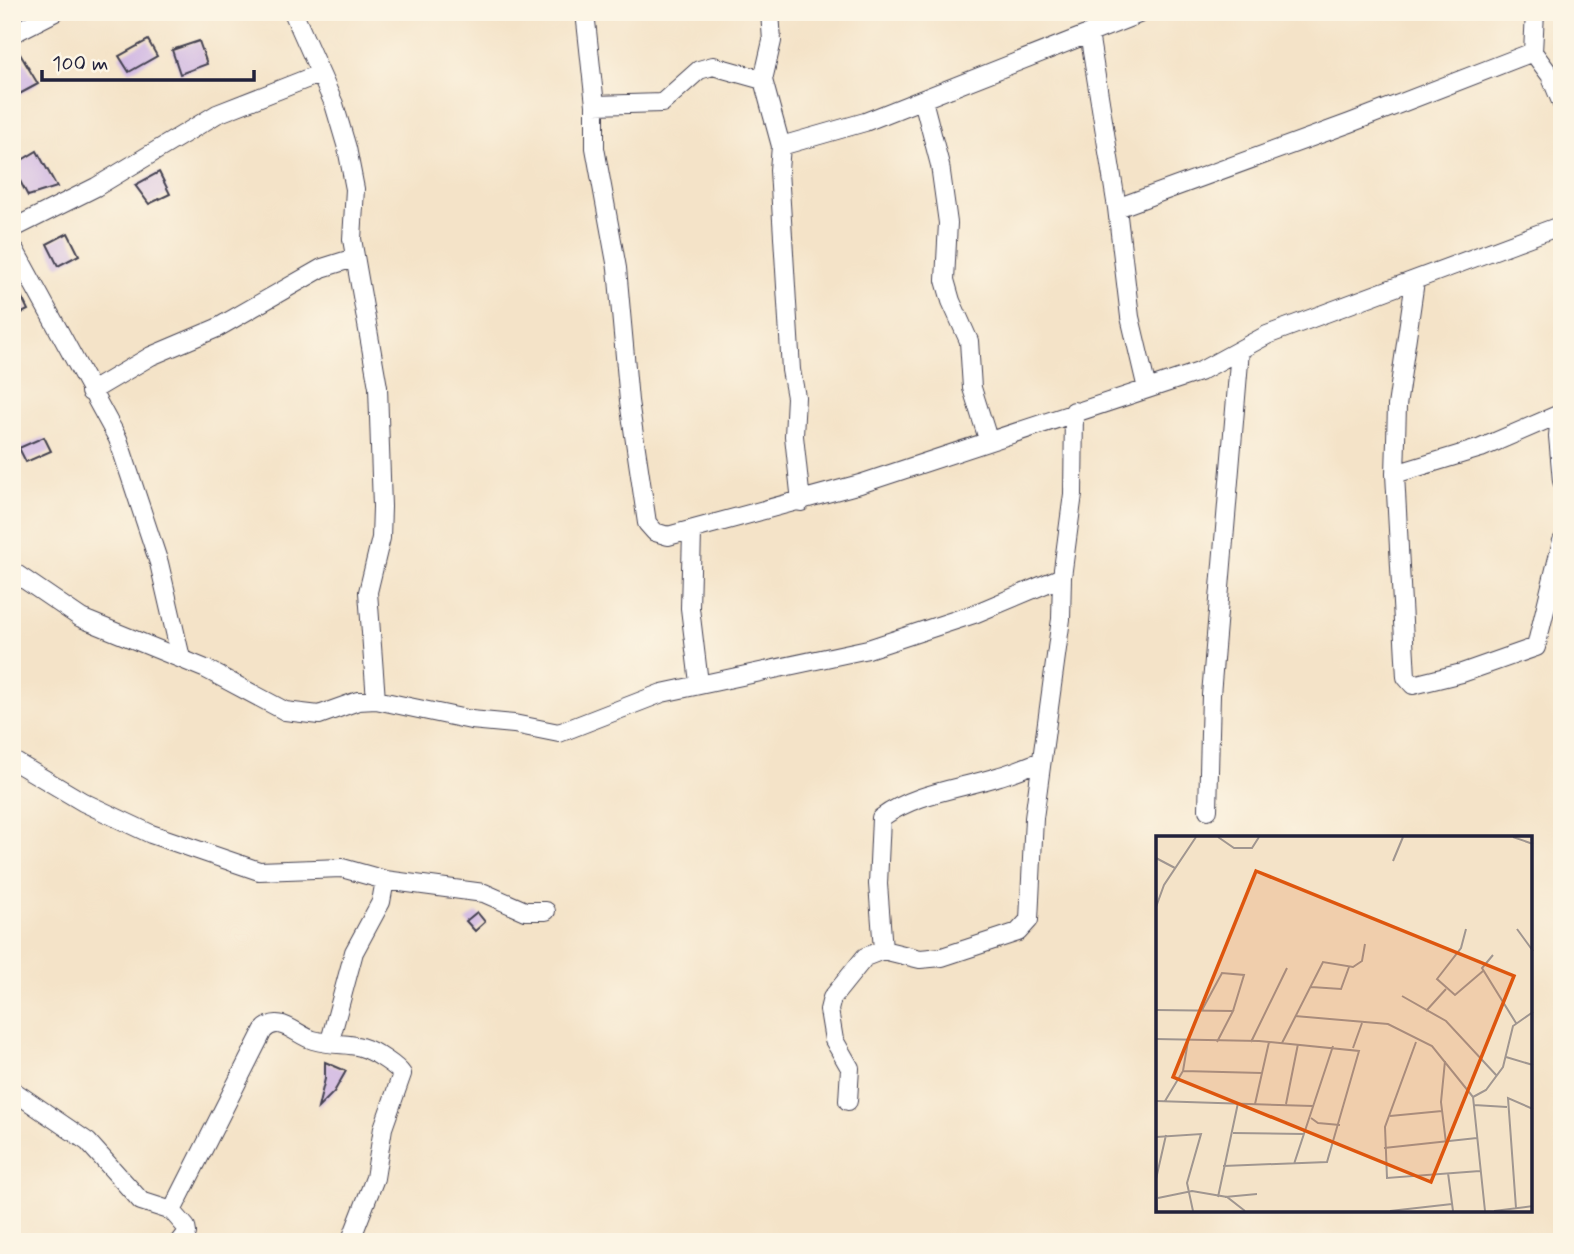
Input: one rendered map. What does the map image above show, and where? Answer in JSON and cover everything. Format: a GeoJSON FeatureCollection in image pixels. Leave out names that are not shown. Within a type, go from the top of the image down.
{"type":"FeatureCollection","features":[{"type":"Feature","properties":{"kind":"street"},"geometry":{"type":"LineString","coordinates":[[12,34],[55,12]]}},
{"type":"Feature","properties":{"kind":"street"},"geometry":{"type":"LineString","coordinates":[[293,12],[334,104],[355,189],[352,215],[354,258],[377,387],[382,507],[381,538],[368,593],[376,700]]}},
{"type":"Feature","properties":{"kind":"street"},"geometry":{"type":"LineString","coordinates":[[585,12],[595,105],[595,148],[617,268],[629,401],[646,523],[655,532],[668,536],[692,532],[744,514],[801,502],[1199,372],[1267,335],[1562,225]]}},
{"type":"Feature","properties":{"kind":"street"},"geometry":{"type":"LineString","coordinates":[[771,12],[772,41],[763,80],[781,146],[779,170],[787,323],[796,397],[793,436],[801,502]]}},
{"type":"Feature","properties":{"kind":"street"},"geometry":{"type":"LineString","coordinates":[[781,146],[865,122],[1144,12]]}},
{"type":"Feature","properties":{"kind":"street"},"geometry":{"type":"LineString","coordinates":[[1535,12],[1534,52],[1550,75],[1562,104]]}},
{"type":"Feature","properties":{"kind":"street"},"geometry":{"type":"LineString","coordinates":[[1088,33],[1117,208],[1130,317],[1147,389]]}},
{"type":"Feature","properties":{"kind":"street"},"geometry":{"type":"LineString","coordinates":[[1117,208],[1350,124],[1534,52]]}},
{"type":"Feature","properties":{"kind":"street"},"geometry":{"type":"LineString","coordinates":[[595,105],[662,103],[699,70],[713,66],[763,80]]}},
{"type":"Feature","properties":{"kind":"street"},"geometry":{"type":"LineString","coordinates":[[12,229],[96,187],[217,114],[319,74]]}},
{"type":"Feature","properties":{"kind":"street"},"geometry":{"type":"LineString","coordinates":[[923,100],[940,165],[948,223],[945,281],[950,301],[969,341],[972,388],[988,439]]}},
{"type":"Feature","properties":{"kind":"street"},"geometry":{"type":"LineString","coordinates":[[12,245],[118,439],[159,563],[181,658]]}},
{"type":"Feature","properties":{"kind":"street"},"geometry":{"type":"LineString","coordinates":[[90,392],[151,356],[217,328],[322,268],[354,258]]}},
{"type":"Feature","properties":{"kind":"street"},"geometry":{"type":"LineString","coordinates":[[1415,281],[1397,406],[1395,474],[1406,677],[1413,685],[1462,673],[1536,647],[1562,541]]}},
{"type":"Feature","properties":{"kind":"street"},"geometry":{"type":"LineString","coordinates":[[1208,810],[1211,695],[1240,350]]}},
{"type":"Feature","properties":{"kind":"street"},"geometry":{"type":"LineString","coordinates":[[848,1101],[849,1068],[834,1040],[829,1010],[832,998],[865,957],[883,950],[929,959],[957,953],[1026,927],[1029,920],[1041,761],[1061,618],[1062,577],[1073,494],[1074,411]]}},
{"type":"Feature","properties":{"kind":"street"},"geometry":{"type":"LineString","coordinates":[[1395,474],[1481,448],[1561,413]]}},
{"type":"Feature","properties":{"kind":"street"},"geometry":{"type":"LineString","coordinates":[[1561,413],[1558,436],[1562,481]]}},
{"type":"Feature","properties":{"kind":"street"},"geometry":{"type":"LineString","coordinates":[[692,532],[690,608],[699,683]]}},
{"type":"Feature","properties":{"kind":"street"},"geometry":{"type":"LineString","coordinates":[[12,571],[81,618],[181,658],[253,692],[285,711],[319,715],[358,701],[376,700],[471,720],[514,724],[559,733],[625,705],[699,683],[824,660],[867,649],[974,614],[1062,577]]}},
{"type":"Feature","properties":{"kind":"street"},"geometry":{"type":"LineString","coordinates":[[12,760],[83,802],[151,834],[259,871],[342,867],[385,880],[484,893],[525,911],[546,911]]}},
{"type":"Feature","properties":{"kind":"street"},"geometry":{"type":"LineString","coordinates":[[883,950],[878,884],[881,818],[899,807],[947,789],[1000,776],[1041,761]]}},
{"type":"Feature","properties":{"kind":"street"},"geometry":{"type":"LineString","coordinates":[[330,1041],[354,952],[381,902],[385,880]]}},
{"type":"Feature","properties":{"kind":"street"},"geometry":{"type":"LineString","coordinates":[[172,1211],[269,1025],[290,1027],[313,1040],[370,1049],[402,1074],[383,1128],[375,1178],[350,1242]]}},
{"type":"Feature","properties":{"kind":"street"},"geometry":{"type":"LineString","coordinates":[[12,1090],[88,1142],[141,1201],[172,1211],[186,1227],[187,1233],[180,1242]]}},
{"type":"Feature","properties":{"kind":"building"},"geometry":{"type":"Polygon","coordinates":[[[148,40],[157,56],[129,72],[119,56],[148,40]]]}},
{"type":"Feature","properties":{"kind":"building"},"geometry":{"type":"Polygon","coordinates":[[[199,41],[207,64],[180,74],[172,50],[199,41]]]}},
{"type":"Feature","properties":{"kind":"building"},"geometry":{"type":"Polygon","coordinates":[[[20,54],[38,84],[12,98],[12,58],[20,54]]]}},
{"type":"Feature","properties":{"kind":"building"},"geometry":{"type":"Polygon","coordinates":[[[37,151],[57,187],[28,196],[12,166],[37,151]]]}},
{"type":"Feature","properties":{"kind":"building"},"geometry":{"type":"Polygon","coordinates":[[[159,172],[170,194],[149,204],[135,185],[159,172]]]}},
{"type":"Feature","properties":{"kind":"building"},"geometry":{"type":"Polygon","coordinates":[[[68,233],[79,255],[58,266],[47,244],[68,233]]]}},
{"type":"Feature","properties":{"kind":"building"},"geometry":{"type":"Polygon","coordinates":[[[12,277],[28,310],[12,318],[12,277]]]}},
{"type":"Feature","properties":{"kind":"building"},"geometry":{"type":"Polygon","coordinates":[[[44,437],[51,451],[26,462],[19,448],[44,437]]]}},
{"type":"Feature","properties":{"kind":"building"},"geometry":{"type":"Polygon","coordinates":[[[477,912],[485,922],[475,931],[466,921],[477,912]]]}},
{"type":"Feature","properties":{"kind":"building"},"geometry":{"type":"Polygon","coordinates":[[[325,1062],[346,1071],[334,1092],[318,1108],[325,1079],[325,1062]]]}}]}
